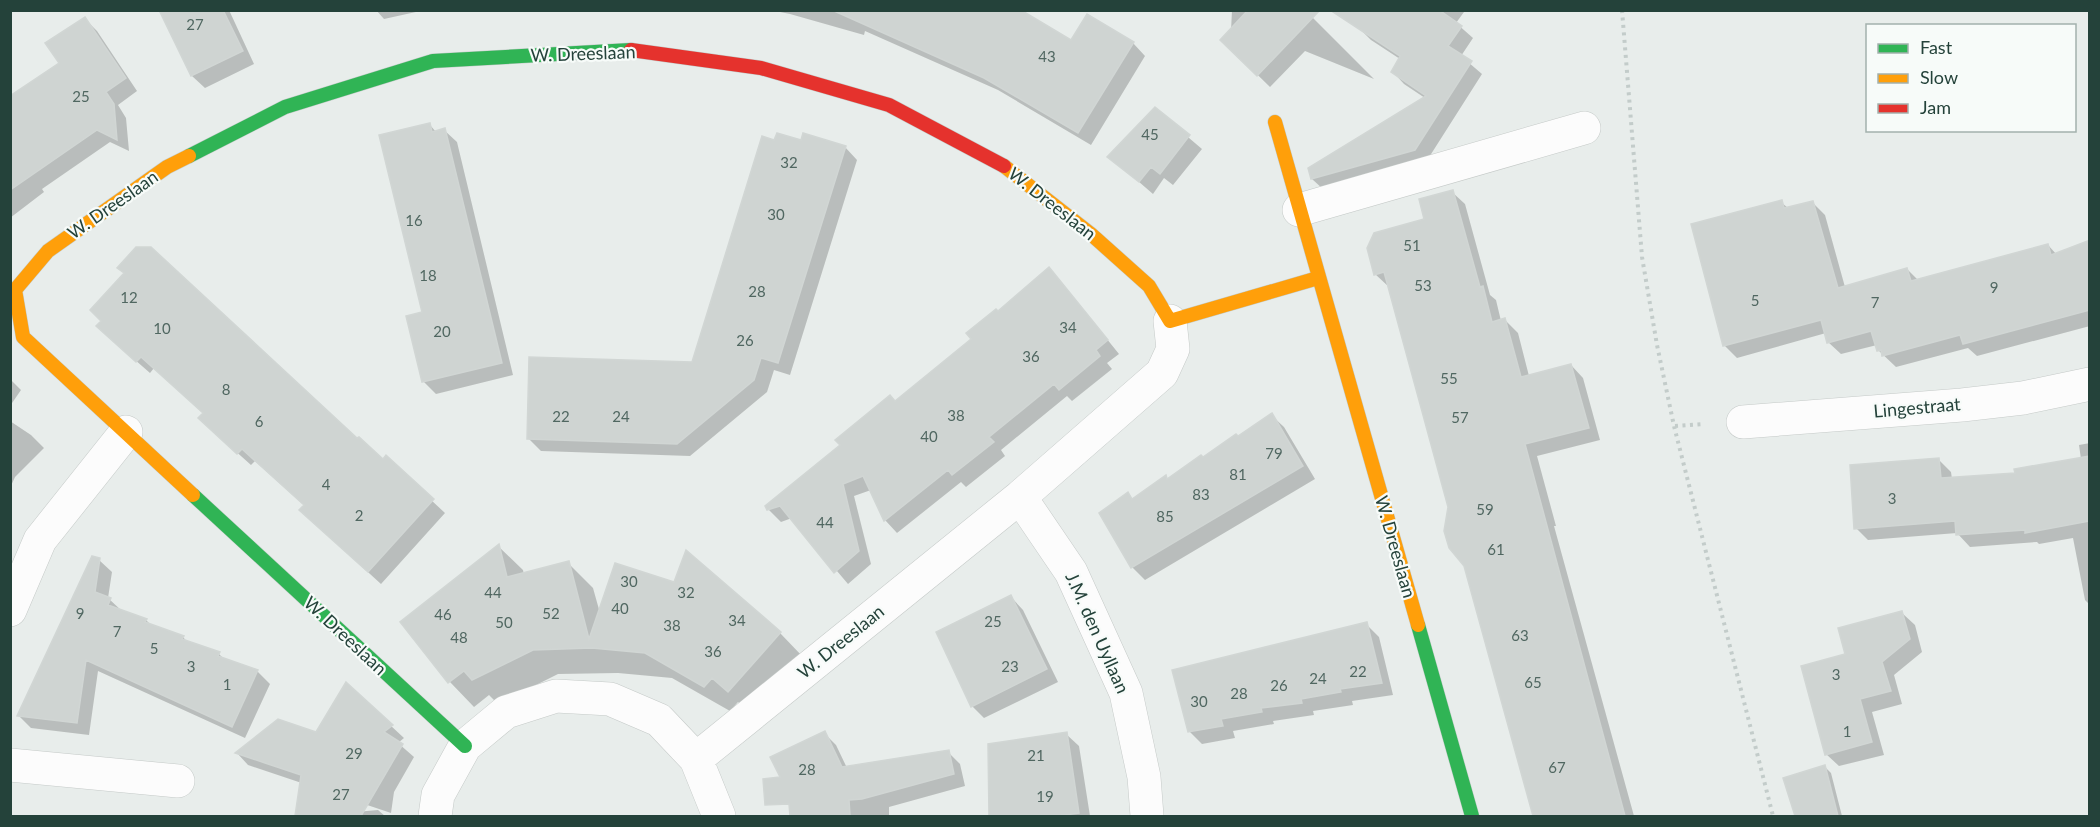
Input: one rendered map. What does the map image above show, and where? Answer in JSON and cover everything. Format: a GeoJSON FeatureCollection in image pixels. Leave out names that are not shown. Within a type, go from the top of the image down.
{"type":"FeatureCollection","features":[{"type":"Feature","properties":{"kind":"street","name":"W. Dreeslaan"},"geometry":{"type":"LineString","coordinates":[[465,746],[23,337],[13,290],[48,252],[167,167],[285,107],[433,61],[629,50],[761,68],[889,105],[1006,167],[1092,235],[1149,286],[1170,321],[1173,349],[1162,374],[1020,497],[696,759]]}},
{"type":"Feature","properties":{"kind":"street","name":"W. Dreeslaan"},"geometry":{"type":"LineString","coordinates":[[1275,122],[1472,816]]}},
{"type":"Feature","properties":{"kind":"street"},"geometry":{"type":"LineString","coordinates":[[1299,210],[1584,128]]}},
{"type":"Feature","properties":{"kind":"street"},"geometry":{"type":"LineString","coordinates":[[1170,321],[1318,278]]}},
{"type":"Feature","properties":{"kind":"street","name":"Lingestraat"},"geometry":{"type":"LineString","coordinates":[[1743,422],[1972,404],[2023,398],[2090,384]]}},
{"type":"Feature","properties":{"kind":"street"},"geometry":{"type":"LineString","coordinates":[[10,610],[40,540],[126,432]]}},
{"type":"Feature","properties":{"kind":"street","name":"J.M. den Uyllaan"},"geometry":{"type":"LineString","coordinates":[[1020,497],[1071,572],[1126,693],[1144,777],[1147,816]]}},
{"type":"Feature","properties":{"kind":"street"},"geometry":{"type":"LineString","coordinates":[[435,816],[438,795],[465,746],[506,712],[556,696],[610,699],[658,720],[696,759],[718,816]]}},
{"type":"Feature","properties":{"kind":"street"},"geometry":{"type":"LineString","coordinates":[[10,765],[178,781]]}},
{"type":"Feature","properties":{"kind":"path"},"geometry":{"type":"LineString","coordinates":[[1622,10],[1642,257],[1657,345],[1674,426],[1773,816]]}},
{"type":"Feature","properties":{"kind":"building"},"geometry":{"type":"Polygon","coordinates":[[[159,10],[223,10],[243,51],[191,76],[159,10]]]}},
{"type":"Feature","properties":{"kind":"building"},"geometry":{"type":"Polygon","coordinates":[[[832,10],[1021,10],[1071,40],[1087,14],[1134,42],[1078,133],[984,78],[832,10]]]}},
{"type":"Feature","properties":{"kind":"building"},"geometry":{"type":"Polygon","coordinates":[[[1248,10],[1320,10],[1257,76],[1220,40],[1248,10]]]}},
{"type":"Feature","properties":{"kind":"building"},"geometry":{"type":"Polygon","coordinates":[[[1330,10],[1439,10],[1462,26],[1448,46],[1472,61],[1415,150],[1311,179],[1308,168],[1426,96],[1391,72],[1400,56],[1330,10]]]}},
{"type":"Feature","properties":{"kind":"building"},"geometry":{"type":"Polygon","coordinates":[[[85,17],[126,78],[106,92],[114,104],[117,140],[97,130],[10,190],[10,96],[59,63],[45,43],[85,17]]]}},
{"type":"Feature","properties":{"kind":"building"},"geometry":{"type":"Polygon","coordinates":[[[1155,107],[1190,135],[1160,174],[1151,167],[1139,182],[1107,157],[1155,107]]]}},
{"type":"Feature","properties":{"kind":"building"},"geometry":{"type":"Polygon","coordinates":[[[430,123],[432,132],[445,128],[502,363],[422,382],[406,316],[422,312],[379,135],[430,123]]]}},
{"type":"Feature","properties":{"kind":"building"},"geometry":{"type":"Polygon","coordinates":[[[777,133],[801,140],[803,133],[846,146],[778,363],[761,358],[754,380],[677,444],[527,439],[529,357],[692,362],[762,136],[774,140],[777,133]]]}},
{"type":"Feature","properties":{"kind":"building"},"geometry":{"type":"Polygon","coordinates":[[[1453,190],[1492,322],[1505,318],[1521,377],[1571,364],[1589,428],[1525,444],[1625,816],[1533,816],[1464,566],[1449,548],[1444,531],[1448,507],[1420,404],[1384,272],[1374,275],[1367,248],[1374,233],[1424,219],[1419,199],[1453,190]]]}},
{"type":"Feature","properties":{"kind":"building"},"geometry":{"type":"Polygon","coordinates":[[[1782,200],[1784,208],[1813,201],[1838,288],[1907,268],[1911,281],[2048,244],[2051,255],[2090,240],[2090,310],[1963,344],[1960,335],[1882,356],[1881,350],[1877,351],[1871,331],[1827,343],[1821,320],[1723,346],[1691,224],[1782,200]]]}},
{"type":"Feature","properties":{"kind":"building"},"geometry":{"type":"Polygon","coordinates":[[[136,247],[151,247],[357,438],[359,437],[383,459],[386,455],[434,499],[368,572],[299,510],[304,505],[242,449],[237,454],[198,418],[203,413],[141,357],[136,362],[96,326],[101,321],[90,310],[124,273],[117,268],[136,247]]]}},
{"type":"Feature","properties":{"kind":"building"},"geometry":{"type":"Polygon","coordinates":[[[1049,267],[1108,340],[1096,350],[1100,356],[1059,390],[1054,384],[989,437],[994,442],[952,475],[948,470],[884,521],[863,476],[843,484],[859,551],[834,573],[780,506],[767,510],[765,506],[840,445],[835,440],[890,395],[895,401],[971,339],[966,333],[996,309],[998,311],[1049,267]]]}},
{"type":"Feature","properties":{"kind":"building"},"geometry":{"type":"Polygon","coordinates":[[[1272,413],[1303,466],[1131,568],[1099,513],[1128,492],[1132,499],[1166,475],[1167,479],[1201,455],[1203,457],[1272,413]]]}},
{"type":"Feature","properties":{"kind":"building"},"geometry":{"type":"Polygon","coordinates":[[[2090,456],[2090,521],[2025,533],[2025,530],[1956,535],[1955,521],[1854,529],[1850,465],[1939,458],[1941,478],[2015,473],[2014,469],[2090,456]]]}},
{"type":"Feature","properties":{"kind":"building"},"geometry":{"type":"Polygon","coordinates":[[[499,544],[507,577],[569,561],[589,639],[615,563],[674,582],[686,550],[781,632],[728,692],[712,678],[704,687],[645,653],[592,648],[533,650],[472,680],[464,671],[448,683],[400,622],[499,544]]]}},
{"type":"Feature","properties":{"kind":"building"},"geometry":{"type":"Polygon","coordinates":[[[92,556],[100,558],[95,592],[111,598],[108,605],[184,636],[182,639],[220,652],[218,656],[258,670],[232,727],[86,660],[77,723],[17,716],[92,556]]]}},
{"type":"Feature","properties":{"kind":"building"},"geometry":{"type":"Polygon","coordinates":[[[1011,595],[1047,669],[971,707],[936,632],[1011,595]]]}},
{"type":"Feature","properties":{"kind":"building"},"geometry":{"type":"Polygon","coordinates":[[[1902,611],[1910,639],[1882,662],[1891,691],[1860,699],[1872,742],[1825,755],[1801,666],[1845,654],[1838,628],[1902,611]]]}},
{"type":"Feature","properties":{"kind":"building"},"geometry":{"type":"Polygon","coordinates":[[[1367,622],[1382,683],[1340,689],[1341,692],[1301,699],[1302,703],[1261,708],[1262,712],[1221,719],[1223,726],[1188,732],[1172,670],[1367,622]]]}},
{"type":"Feature","properties":{"kind":"building"},"geometry":{"type":"Polygon","coordinates":[[[346,682],[393,725],[384,732],[403,744],[361,816],[295,816],[301,775],[235,753],[278,719],[316,732],[346,682]]]}},
{"type":"Feature","properties":{"kind":"building"},"geometry":{"type":"Polygon","coordinates":[[[825,731],[842,767],[949,750],[954,774],[862,799],[849,800],[850,816],[790,816],[789,804],[765,805],[763,779],[780,777],[770,757],[825,731]]]}},
{"type":"Feature","properties":{"kind":"building"},"geometry":{"type":"Polygon","coordinates":[[[1067,732],[1079,813],[1057,816],[989,816],[988,744],[1067,732]]]}},
{"type":"Feature","properties":{"kind":"building"},"geometry":{"type":"Polygon","coordinates":[[[1825,765],[1838,816],[1795,816],[1783,778],[1825,765]]]}},
{"type":"Feature","properties":{"kind":"traffic: fast"},"geometry":{"type":"LineString","coordinates":[[189,156],[285,107],[433,61],[631,50]]}},
{"type":"Feature","properties":{"kind":"traffic: fast"},"geometry":{"type":"LineString","coordinates":[[193,495],[465,746]]}},
{"type":"Feature","properties":{"kind":"traffic: fast"},"geometry":{"type":"LineString","coordinates":[[1418,625],[1472,816]]}},
{"type":"Feature","properties":{"kind":"traffic: slow"},"geometry":{"type":"LineString","coordinates":[[1275,122],[1418,625]]}},
{"type":"Feature","properties":{"kind":"traffic: slow"},"geometry":{"type":"LineString","coordinates":[[189,156],[167,167],[48,251],[15,290],[23,337],[193,495]]}},
{"type":"Feature","properties":{"kind":"traffic: slow"},"geometry":{"type":"LineString","coordinates":[[1004,166],[1092,235],[1149,286],[1170,321],[1318,278]]}},
{"type":"Feature","properties":{"kind":"traffic: jam"},"geometry":{"type":"LineString","coordinates":[[631,50],[761,68],[889,105],[1004,166]]}}]}
